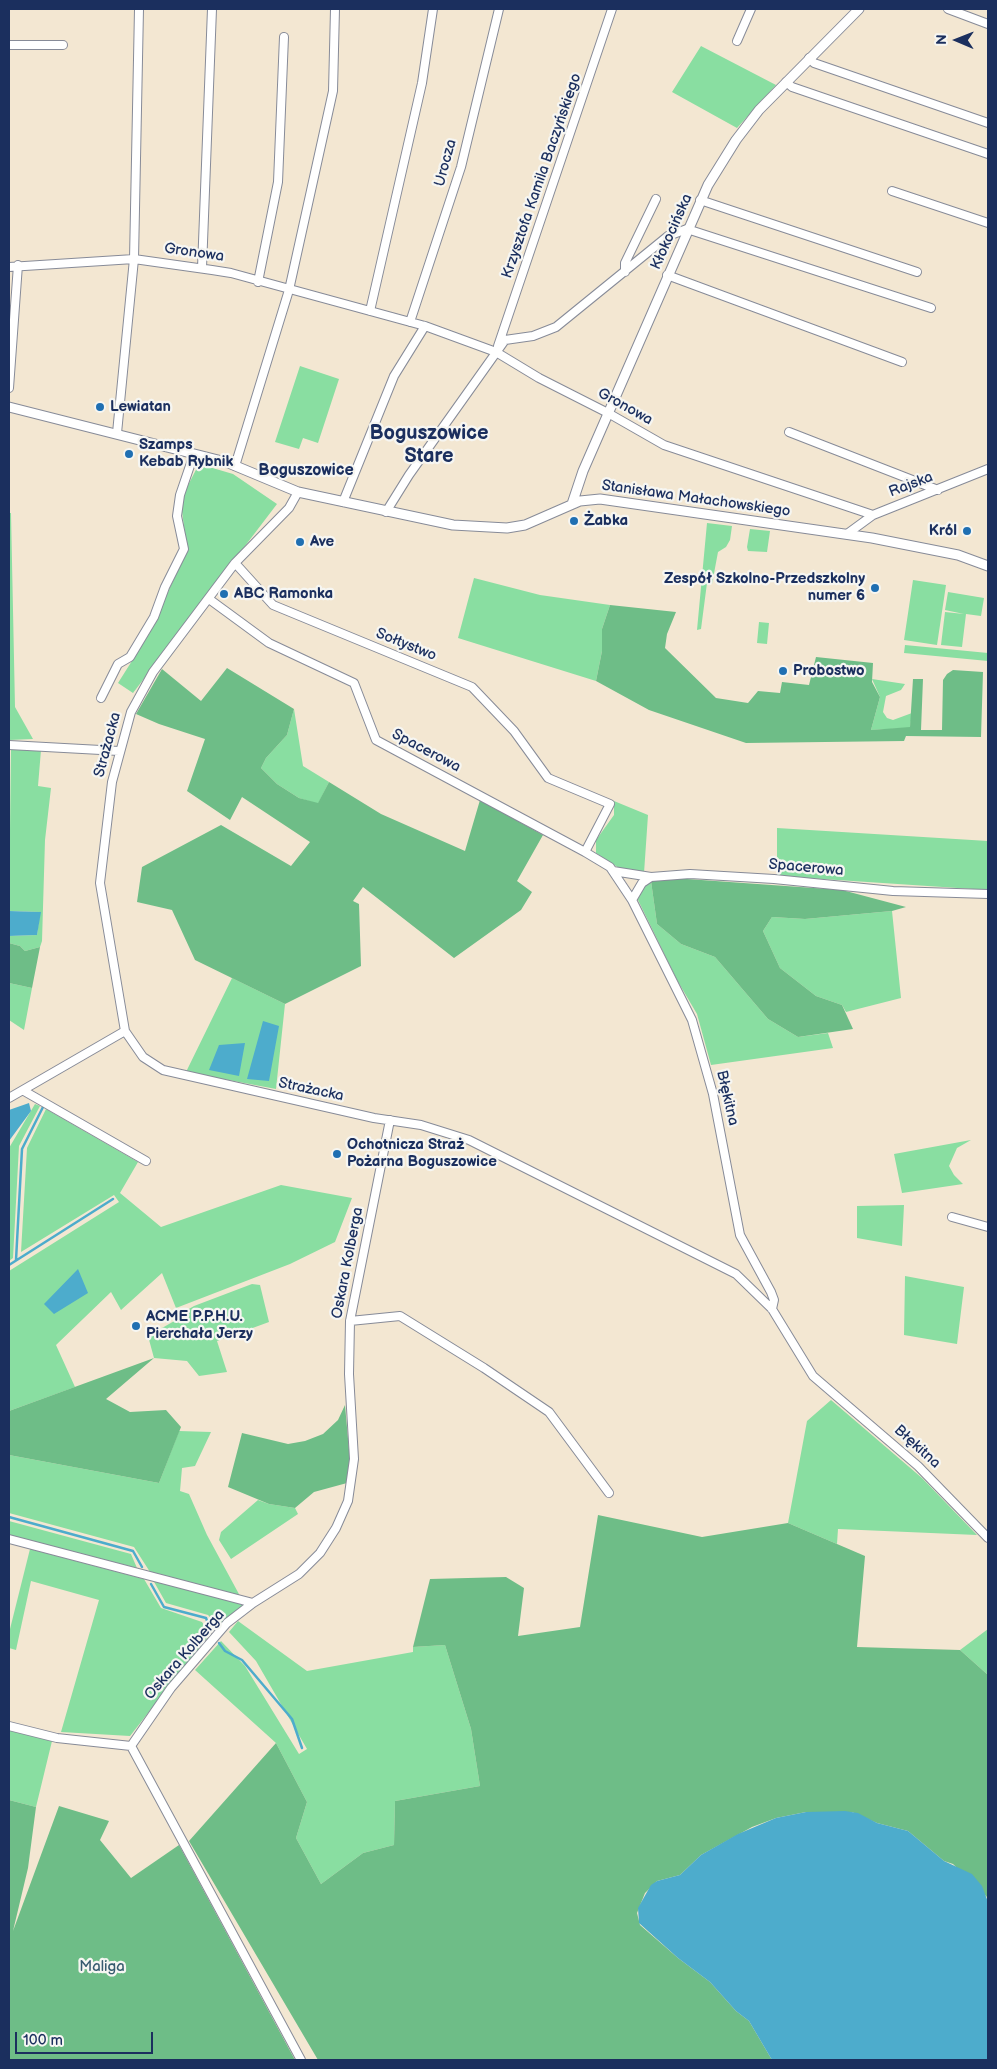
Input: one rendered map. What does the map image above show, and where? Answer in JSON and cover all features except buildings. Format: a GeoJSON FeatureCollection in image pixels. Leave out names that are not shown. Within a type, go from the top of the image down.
{"type":"FeatureCollection","features":[{"type":"Feature","properties":{"kind":"street"},"geometry":{"type":"LineString","coordinates":[[117,433],[134,259],[139,9]]}},
{"type":"Feature","properties":{"kind":"street"},"geometry":{"type":"LineString","coordinates":[[202,268],[212,9]]}},
{"type":"Feature","properties":{"kind":"street"},"geometry":{"type":"LineString","coordinates":[[235,466],[289,290],[333,91],[335,9]]}},
{"type":"Feature","properties":{"kind":"street"},"geometry":{"type":"LineString","coordinates":[[370,311],[422,82],[433,9]]}},
{"type":"Feature","properties":{"kind":"street","name":"Urocza"},"geometry":{"type":"LineString","coordinates":[[410,322],[461,167],[499,9]]}},
{"type":"Feature","properties":{"kind":"street","name":"Krzysztofa Kamila Baczyńskiego"},"geometry":{"type":"LineString","coordinates":[[496,352],[612,9]]}},
{"type":"Feature","properties":{"kind":"street"},"geometry":{"type":"LineString","coordinates":[[737,41],[751,9]]}},
{"type":"Feature","properties":{"kind":"street","name":"Kłokocińska"},"geometry":{"type":"LineString","coordinates":[[572,504],[578,484],[700,200],[736,140],[759,110],[858,9]]}},
{"type":"Feature","properties":{"kind":"street"},"geometry":{"type":"LineString","coordinates":[[948,9],[988,24]]}},
{"type":"Feature","properties":{"kind":"street"},"geometry":{"type":"LineString","coordinates":[[258,282],[278,182],[284,37]]}},
{"type":"Feature","properties":{"kind":"street"},"geometry":{"type":"LineString","coordinates":[[9,45],[63,45]]}},
{"type":"Feature","properties":{"kind":"street"},"geometry":{"type":"LineString","coordinates":[[809,58],[814,63],[988,123]]}},
{"type":"Feature","properties":{"kind":"street"},"geometry":{"type":"LineString","coordinates":[[786,82],[792,87],[988,154]]}},
{"type":"Feature","properties":{"kind":"street"},"geometry":{"type":"LineString","coordinates":[[892,191],[988,222]]}},
{"type":"Feature","properties":{"kind":"street"},"geometry":{"type":"LineString","coordinates":[[625,272],[625,263],[656,199]]}},
{"type":"Feature","properties":{"kind":"street"},"geometry":{"type":"LineString","coordinates":[[700,200],[917,272]]}},
{"type":"Feature","properties":{"kind":"street"},"geometry":{"type":"LineString","coordinates":[[386,512],[409,475],[506,340],[533,336],[556,327],[668,236],[687,229],[931,308]]}},
{"type":"Feature","properties":{"kind":"street","name":"Gronowa"},"geometry":{"type":"LineString","coordinates":[[9,267],[134,259],[202,268],[231,273],[258,282],[425,326],[496,352],[539,378],[608,413],[664,445],[873,515]]}},
{"type":"Feature","properties":{"kind":"street"},"geometry":{"type":"LineString","coordinates":[[9,388],[18,265]]}},
{"type":"Feature","properties":{"kind":"street"},"geometry":{"type":"LineString","coordinates":[[668,275],[902,362]]}},
{"type":"Feature","properties":{"kind":"street"},"geometry":{"type":"LineString","coordinates":[[343,502],[394,376],[425,326]]}},
{"type":"Feature","properties":{"kind":"street","name":"Stanisława Małachowskiego"},"geometry":{"type":"LineString","coordinates":[[9,407],[117,433],[235,466],[298,492],[386,512],[454,524],[507,528],[525,525],[572,504],[590,499],[608,500],[848,534],[928,548],[958,555],[988,566]]}},
{"type":"Feature","properties":{"kind":"street"},"geometry":{"type":"LineString","coordinates":[[789,432],[938,490]]}},
{"type":"Feature","properties":{"kind":"street"},"geometry":{"type":"LineString","coordinates":[[101,698],[118,664],[130,657],[154,617],[165,587],[184,549],[177,516],[180,495],[194,454]]}},
{"type":"Feature","properties":{"kind":"street","name":"Rajska"},"geometry":{"type":"LineString","coordinates":[[848,534],[873,515],[988,468]]}},
{"type":"Feature","properties":{"kind":"street","name":"Strażacka"},"geometry":{"type":"LineString","coordinates":[[298,492],[289,508],[236,563],[153,672],[130,712],[112,782],[100,883],[125,1031],[143,1057],[163,1070],[390,1120]]}},
{"type":"Feature","properties":{"kind":"street","name":"Sołtystwo"},"geometry":{"type":"LineString","coordinates":[[236,563],[273,605],[472,687],[514,731],[548,778],[610,804],[585,852]]}},
{"type":"Feature","properties":{"kind":"street","name":"Spacerowa"},"geometry":{"type":"LineString","coordinates":[[209,599],[269,643],[354,683],[376,740],[585,852],[610,867],[613,872],[651,877],[690,874],[774,879],[893,890],[988,894]]}},
{"type":"Feature","properties":{"kind":"street"},"geometry":{"type":"LineString","coordinates":[[9,745],[119,751]]}},
{"type":"Feature","properties":{"kind":"street","name":"Błękitna"},"geometry":{"type":"LineString","coordinates":[[613,872],[632,900],[692,1020],[713,1094],[740,1235],[771,1292],[774,1300],[772,1309]]}},
{"type":"Feature","properties":{"kind":"street"},"geometry":{"type":"LineString","coordinates":[[632,900],[642,883],[651,877]]}},
{"type":"Feature","properties":{"kind":"street"},"geometry":{"type":"LineString","coordinates":[[9,1098],[125,1031]]}},
{"type":"Feature","properties":{"kind":"street"},"geometry":{"type":"LineString","coordinates":[[24,1091],[146,1161]]}},
{"type":"Feature","properties":{"kind":"street","name":"Błękitna"},"geometry":{"type":"LineString","coordinates":[[390,1120],[421,1124],[478,1144],[736,1274],[772,1309],[813,1376],[918,1466],[988,1538]]}},
{"type":"Feature","properties":{"kind":"street","name":"Oskara Kolberga"},"geometry":{"type":"LineString","coordinates":[[131,1746],[171,1688],[227,1623],[299,1574],[320,1553],[336,1528],[348,1501],[354,1459],[349,1374],[350,1320],[390,1120]]}},
{"type":"Feature","properties":{"kind":"street"},"geometry":{"type":"LineString","coordinates":[[952,1217],[988,1227]]}},
{"type":"Feature","properties":{"kind":"street"},"geometry":{"type":"LineString","coordinates":[[350,1320],[400,1316],[484,1368],[548,1412],[609,1494]]}},
{"type":"Feature","properties":{"kind":"street"},"geometry":{"type":"LineString","coordinates":[[9,1539],[253,1604]]}},
{"type":"Feature","properties":{"kind":"street"},"geometry":{"type":"LineString","coordinates":[[9,1726],[57,1738],[131,1746],[301,2060]]}},
{"type":"Feature","properties":{"kind":"green space"},"geometry":{"type":"Polygon","coordinates":[[[701,46],[776,85],[737,128],[672,92],[701,46]]]}},
{"type":"Feature","properties":{"kind":"green space"},"geometry":{"type":"Polygon","coordinates":[[[300,366],[339,379],[318,443],[303,438],[299,449],[275,442],[300,366]]]}},
{"type":"Feature","properties":{"kind":"green space"},"geometry":{"type":"Polygon","coordinates":[[[199,464],[233,474],[277,504],[133,693],[118,683],[149,634],[187,550],[182,511],[185,491],[199,464]]]}},
{"type":"Feature","properties":{"kind":"green space"},"geometry":{"type":"Polygon","coordinates":[[[9,513],[11,513],[15,707],[33,739],[9,740],[9,513]]]}},
{"type":"Feature","properties":{"kind":"green space"},"geometry":{"type":"Polygon","coordinates":[[[707,523],[732,526],[730,540],[726,547],[718,552],[712,584],[707,583],[701,629],[697,630],[707,523]]]}},
{"type":"Feature","properties":{"kind":"green space"},"geometry":{"type":"Polygon","coordinates":[[[750,529],[770,531],[767,552],[748,551],[750,529]]]}},
{"type":"Feature","properties":{"kind":"green space"},"geometry":{"type":"Polygon","coordinates":[[[474,578],[540,595],[610,605],[602,629],[602,651],[596,681],[458,638],[474,578]]]}},
{"type":"Feature","properties":{"kind":"green space"},"geometry":{"type":"Polygon","coordinates":[[[913,580],[946,585],[937,645],[904,640],[913,580]]]}},
{"type":"Feature","properties":{"kind":"green space"},"geometry":{"type":"Polygon","coordinates":[[[948,592],[984,598],[981,616],[966,614],[962,647],[941,645],[945,612],[964,614],[945,610],[948,592]]]}},
{"type":"Feature","properties":{"kind":"green space"},"geometry":{"type":"Polygon","coordinates":[[[610,605],[676,612],[667,634],[665,648],[716,698],[748,703],[758,691],[780,693],[782,682],[809,685],[816,657],[873,663],[872,682],[880,697],[871,730],[910,727],[913,679],[923,679],[921,730],[942,730],[943,680],[947,674],[953,670],[983,672],[981,737],[906,736],[904,741],[746,743],[649,710],[596,681],[602,651],[602,629],[610,605]]]}},
{"type":"Feature","properties":{"kind":"green space"},"geometry":{"type":"Polygon","coordinates":[[[759,622],[769,623],[767,644],[757,643],[759,622]]]}},
{"type":"Feature","properties":{"kind":"green space"},"geometry":{"type":"Polygon","coordinates":[[[905,645],[988,653],[988,661],[904,653],[905,645]]]}},
{"type":"Feature","properties":{"kind":"green space"},"geometry":{"type":"Polygon","coordinates":[[[227,668],[294,709],[287,735],[266,758],[261,768],[277,784],[299,798],[318,803],[329,782],[381,814],[465,851],[480,800],[543,835],[517,881],[532,892],[521,910],[454,958],[363,887],[353,901],[359,904],[361,966],[285,1004],[195,960],[172,910],[137,902],[142,867],[221,825],[291,866],[310,842],[242,797],[230,820],[187,791],[205,739],[159,724],[136,714],[162,669],[201,701],[227,668]]]}},
{"type":"Feature","properties":{"kind":"green space"},"geometry":{"type":"Polygon","coordinates":[[[872,679],[905,684],[901,690],[886,696],[883,712],[887,718],[893,720],[912,713],[910,728],[871,730],[880,697],[872,679]]]}},
{"type":"Feature","properties":{"kind":"green space"},"geometry":{"type":"Polygon","coordinates":[[[294,709],[303,766],[329,782],[318,804],[299,798],[277,784],[261,768],[266,758],[287,735],[294,709]]]}},
{"type":"Feature","properties":{"kind":"green space"},"geometry":{"type":"Polygon","coordinates":[[[11,748],[41,750],[38,786],[51,788],[45,840],[42,941],[40,947],[25,951],[20,946],[9,943],[9,936],[37,935],[40,912],[9,911],[11,748]]]}},
{"type":"Feature","properties":{"kind":"green space"},"geometry":{"type":"Polygon","coordinates":[[[614,801],[648,815],[644,873],[619,868],[596,853],[596,840],[614,815],[614,801]]]}},
{"type":"Feature","properties":{"kind":"green space"},"geometry":{"type":"Polygon","coordinates":[[[777,828],[988,841],[988,890],[777,876],[777,828]]]}},
{"type":"Feature","properties":{"kind":"green space"},"geometry":{"type":"Polygon","coordinates":[[[659,877],[842,890],[906,907],[892,911],[805,919],[772,917],[763,931],[780,968],[816,996],[842,1005],[853,1029],[798,1037],[768,1019],[715,957],[681,944],[657,924],[651,881],[659,877]]]}},
{"type":"Feature","properties":{"kind":"green space"},"geometry":{"type":"Polygon","coordinates":[[[651,881],[657,924],[681,944],[715,957],[768,1019],[798,1037],[828,1033],[833,1048],[711,1065],[697,1014],[677,980],[638,900],[639,890],[651,881]]]}},
{"type":"Feature","properties":{"kind":"green space"},"geometry":{"type":"Polygon","coordinates":[[[892,911],[901,998],[846,1012],[842,1005],[816,996],[780,968],[763,931],[772,917],[805,919],[892,911]]]}},
{"type":"Feature","properties":{"kind":"green space"},"geometry":{"type":"Polygon","coordinates":[[[9,943],[20,946],[25,951],[40,947],[32,988],[9,983],[9,943]]]}},
{"type":"Feature","properties":{"kind":"green space"},"geometry":{"type":"Polygon","coordinates":[[[232,978],[285,1004],[276,1089],[186,1072],[232,978]]]}},
{"type":"Feature","properties":{"kind":"green space"},"geometry":{"type":"Polygon","coordinates":[[[9,983],[32,988],[24,1030],[9,1020],[9,983]]]}},
{"type":"Feature","properties":{"kind":"green space"},"geometry":{"type":"Polygon","coordinates":[[[35,1104],[40,1106],[19,1146],[13,1258],[9,1261],[9,1148],[35,1104]]]}},
{"type":"Feature","properties":{"kind":"green space"},"geometry":{"type":"Polygon","coordinates":[[[46,1109],[138,1162],[120,1193],[161,1227],[281,1185],[352,1198],[335,1242],[290,1264],[176,1308],[162,1273],[121,1310],[111,1292],[56,1345],[75,1387],[9,1411],[9,1271],[119,1202],[114,1195],[21,1252],[27,1148],[46,1109]]]}},
{"type":"Feature","properties":{"kind":"green space"},"geometry":{"type":"Polygon","coordinates":[[[971,1140],[957,1148],[949,1166],[954,1175],[963,1184],[902,1193],[894,1154],[971,1140]]]}},
{"type":"Feature","properties":{"kind":"green space"},"geometry":{"type":"Polygon","coordinates":[[[904,1205],[902,1246],[857,1238],[857,1206],[904,1205]]]}},
{"type":"Feature","properties":{"kind":"green space"},"geometry":{"type":"Polygon","coordinates":[[[905,1276],[964,1287],[957,1344],[904,1335],[905,1276]]]}},
{"type":"Feature","properties":{"kind":"green space"},"geometry":{"type":"Polygon","coordinates":[[[252,1284],[260,1285],[269,1322],[217,1341],[227,1372],[199,1376],[187,1361],[154,1358],[148,1336],[176,1320],[175,1317],[194,1306],[252,1284]]]}},
{"type":"Feature","properties":{"kind":"green space"},"geometry":{"type":"Polygon","coordinates":[[[154,1358],[106,1399],[130,1412],[166,1410],[181,1427],[159,1483],[9,1455],[9,1411],[154,1358]]]}},
{"type":"Feature","properties":{"kind":"green space"},"geometry":{"type":"Polygon","coordinates":[[[831,1400],[922,1478],[977,1535],[838,1529],[837,1544],[788,1523],[807,1421],[831,1400]]]}},
{"type":"Feature","properties":{"kind":"green space"},"geometry":{"type":"Polygon","coordinates":[[[345,1405],[350,1461],[347,1483],[314,1492],[295,1508],[269,1504],[228,1487],[242,1433],[288,1444],[305,1441],[323,1434],[338,1420],[345,1405]]]}},
{"type":"Feature","properties":{"kind":"green space"},"geometry":{"type":"Polygon","coordinates":[[[179,1431],[211,1432],[195,1466],[182,1468],[180,1491],[189,1494],[207,1535],[240,1596],[150,1572],[134,1547],[9,1513],[9,1455],[159,1483],[179,1431]]]}},
{"type":"Feature","properties":{"kind":"green space"},"geometry":{"type":"Polygon","coordinates":[[[258,1500],[269,1504],[295,1508],[298,1514],[231,1559],[219,1540],[221,1532],[258,1500]]]}},
{"type":"Feature","properties":{"kind":"green space"},"geometry":{"type":"Polygon","coordinates":[[[598,1515],[702,1537],[788,1523],[865,1556],[857,1647],[960,1650],[988,1675],[988,1902],[987,1897],[953,1864],[944,1861],[908,1831],[877,1823],[852,1812],[806,1812],[776,1818],[752,1827],[701,1855],[680,1875],[657,1881],[645,1893],[637,1913],[640,1925],[678,1958],[710,1982],[736,2011],[749,2021],[772,2060],[318,2060],[189,1841],[276,1743],[307,1802],[296,1838],[321,1884],[363,1853],[394,1845],[395,1801],[480,1786],[471,1729],[445,1645],[413,1647],[430,1579],[506,1577],[524,1588],[518,1636],[580,1627],[598,1515]]]}},
{"type":"Feature","properties":{"kind":"green space"},"geometry":{"type":"Polygon","coordinates":[[[9,1521],[131,1554],[137,1568],[9,1535],[9,1521]]]}},
{"type":"Feature","properties":{"kind":"green space"},"geometry":{"type":"Polygon","coordinates":[[[30,1549],[144,1579],[161,1608],[202,1622],[210,1634],[130,1736],[61,1732],[99,1600],[31,1581],[16,1650],[9,1648],[9,1633],[30,1549]]]}},
{"type":"Feature","properties":{"kind":"green space"},"geometry":{"type":"Polygon","coordinates":[[[153,1580],[244,1605],[218,1626],[208,1615],[166,1603],[153,1580]]]}},
{"type":"Feature","properties":{"kind":"green space"},"geometry":{"type":"Polygon","coordinates":[[[238,1621],[307,1671],[413,1652],[413,1647],[445,1645],[471,1729],[480,1786],[395,1801],[394,1845],[363,1853],[321,1884],[296,1838],[307,1802],[276,1743],[195,1670],[221,1641],[245,1666],[299,1754],[307,1749],[256,1661],[229,1632],[238,1621]]]}},
{"type":"Feature","properties":{"kind":"green space"},"geometry":{"type":"Polygon","coordinates":[[[988,1629],[988,1675],[960,1650],[988,1629]]]}},
{"type":"Feature","properties":{"kind":"green space"},"geometry":{"type":"Polygon","coordinates":[[[9,1730],[52,1741],[36,1807],[9,1800],[9,1730]]]}},
{"type":"Feature","properties":{"kind":"green space","name":"Maliga"},"geometry":{"type":"Polygon","coordinates":[[[9,1800],[36,1807],[28,1868],[13,1931],[59,1806],[109,1821],[100,1840],[131,1878],[179,1845],[295,2060],[9,2060],[9,1800]]]}},
{"type":"Feature","properties":{"kind":"water"},"geometry":{"type":"Polygon","coordinates":[[[9,911],[41,912],[37,935],[9,936],[9,911]]]}},
{"type":"Feature","properties":{"kind":"water"},"geometry":{"type":"Polygon","coordinates":[[[263,1021],[279,1026],[269,1081],[247,1079],[263,1021]]]}},
{"type":"Feature","properties":{"kind":"water"},"geometry":{"type":"Polygon","coordinates":[[[245,1043],[239,1076],[209,1070],[219,1045],[245,1043]]]}},
{"type":"Feature","properties":{"kind":"water"},"geometry":{"type":"Polygon","coordinates":[[[29,1103],[31,1111],[9,1141],[9,1110],[29,1103]]]}},
{"type":"Feature","properties":{"kind":"water"},"geometry":{"type":"Polygon","coordinates":[[[78,1269],[88,1293],[54,1314],[44,1304],[78,1269]]]}},
{"type":"Feature","properties":{"kind":"water"},"geometry":{"type":"Polygon","coordinates":[[[845,1811],[858,1813],[877,1823],[908,1831],[944,1861],[972,1874],[982,1886],[988,1902],[988,2060],[772,2060],[749,2021],[736,2011],[710,1982],[678,1958],[639,1923],[638,1908],[651,1885],[657,1881],[680,1875],[701,1855],[738,1834],[776,1818],[806,1812],[845,1811]]]}},
{"type":"Feature","properties":{"kind":"waterway"},"geometry":{"type":"LineString","coordinates":[[16,1260],[22,1149],[43,1107]]}},
{"type":"Feature","properties":{"kind":"waterway"},"geometry":{"type":"LineString","coordinates":[[9,1265],[113,1199]]}},
{"type":"Feature","properties":{"kind":"waterway"},"geometry":{"type":"LineString","coordinates":[[9,1517],[133,1551],[142,1567]]}},
{"type":"Feature","properties":{"kind":"waterway"},"geometry":{"type":"LineString","coordinates":[[151,1584],[164,1607],[206,1618],[210,1629]]}},
{"type":"Feature","properties":{"kind":"waterway"},"geometry":{"type":"LineString","coordinates":[[219,1643],[225,1651],[242,1660],[292,1719],[302,1748]]}},
{"type":"Feature","properties":{"kind":"place","name":"Lewiatan"},"geometry":{"type":"Point","coordinates":[100,407]}},
{"type":"Feature","properties":{"kind":"place","name":"Szamps Kebab Rybnik"},"geometry":{"type":"Point","coordinates":[129,454]}},
{"type":"Feature","properties":{"kind":"place","name":"Żabka"},"geometry":{"type":"Point","coordinates":[574,521]}},
{"type":"Feature","properties":{"kind":"place","name":"Król"},"geometry":{"type":"Point","coordinates":[967,531]}},
{"type":"Feature","properties":{"kind":"place","name":"Ave"},"geometry":{"type":"Point","coordinates":[300,542]}},
{"type":"Feature","properties":{"kind":"place","name":"Zespół Szkolno-Przedszkolny numer 6"},"geometry":{"type":"Point","coordinates":[875,588]}},
{"type":"Feature","properties":{"kind":"place","name":"ABC Ramonka"},"geometry":{"type":"Point","coordinates":[224,594]}},
{"type":"Feature","properties":{"kind":"place","name":"Probostwo"},"geometry":{"type":"Point","coordinates":[783,671]}},
{"type":"Feature","properties":{"kind":"place","name":"Ochotnicza Straż Pożarna Boguszowice"},"geometry":{"type":"Point","coordinates":[337,1154]}},
{"type":"Feature","properties":{"kind":"place","name":"ACME P.P.H.U. Pierchała Jerzy"},"geometry":{"type":"Point","coordinates":[136,1326]}},
{"type":"Feature","properties":{"kind":"district","name":"Boguszowice Stare"},"geometry":{"type":"Point","coordinates":[429,446]}},
{"type":"Feature","properties":{"kind":"district","name":"Boguszowice"},"geometry":{"type":"Point","coordinates":[306,471]}}]}
